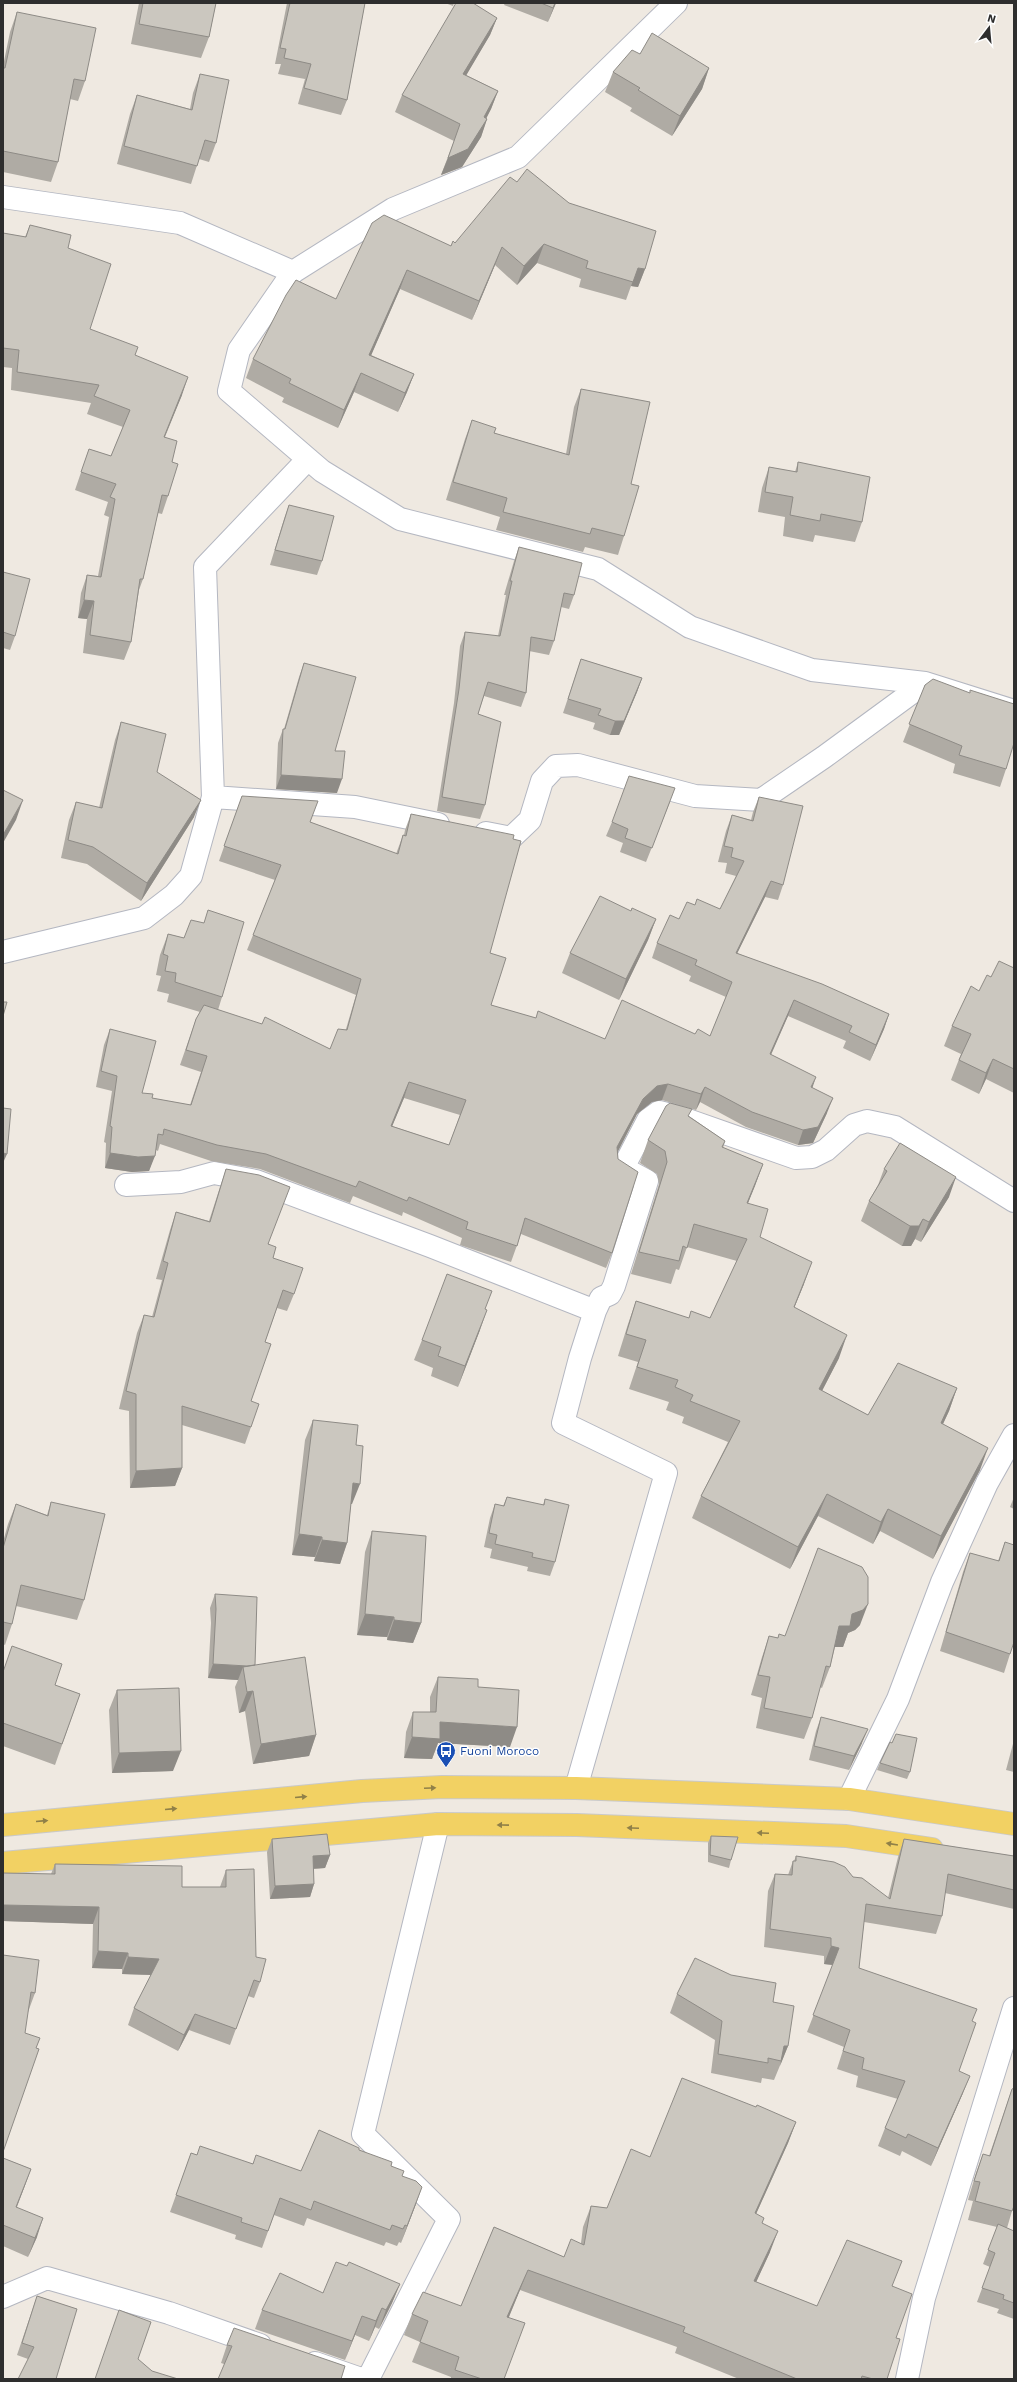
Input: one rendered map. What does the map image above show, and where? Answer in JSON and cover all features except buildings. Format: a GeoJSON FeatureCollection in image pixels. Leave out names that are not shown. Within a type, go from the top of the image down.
{"type":"FeatureCollection","features":[{"type":"Feature","properties":{"kind":"main road"},"geometry":{"type":"LineString","coordinates":[[3,1825],[362,1791],[442,1787],[576,1788],[849,1799],[1014,1824]]}},
{"type":"Feature","properties":{"kind":"main road"},"geometry":{"type":"LineString","coordinates":[[3,1863],[438,1824],[577,1825],[846,1836],[953,1853]]}},
{"type":"Feature","properties":{"kind":"street"},"geometry":{"type":"LineString","coordinates":[[676,3],[518,157],[393,209],[293,272],[239,350],[229,391],[322,471],[400,519],[598,570],[690,627],[812,670],[925,683],[1014,711]]}},
{"type":"Feature","properties":{"kind":"street"},"geometry":{"type":"LineString","coordinates":[[3,197],[180,223],[293,272]]}},
{"type":"Feature","properties":{"kind":"street"},"geometry":{"type":"LineString","coordinates":[[3,952],[144,918],[174,895],[191,876],[213,797],[205,567],[308,459]]}},
{"type":"Feature","properties":{"kind":"street"},"geometry":{"type":"LineString","coordinates":[[213,797],[355,807],[511,838],[530,820],[542,781],[556,766],[578,765],[695,796],[761,800],[824,757],[925,683]]}},
{"type":"Feature","properties":{"kind":"street"},"geometry":{"type":"LineString","coordinates":[[576,1788],[666,1473],[563,1423],[580,1358],[595,1311],[601,1298],[610,1294],[614,1286],[647,1181],[623,1168],[648,1120],[659,1112],[679,1117],[796,1158],[812,1157],[826,1150],[854,1125],[867,1121],[895,1127],[1014,1201]]}},
{"type":"Feature","properties":{"kind":"street"},"geometry":{"type":"LineString","coordinates":[[126,1185],[181,1182],[214,1173],[256,1181],[430,1246],[595,1311]]}},
{"type":"Feature","properties":{"kind":"street"},"geometry":{"type":"LineString","coordinates":[[849,1799],[898,1699],[945,1575],[987,1483],[1014,1434]]}},
{"type":"Feature","properties":{"kind":"street"},"geometry":{"type":"LineString","coordinates":[[368,2379],[449,2219],[363,2134],[438,1824]]}},
{"type":"Feature","properties":{"kind":"street"},"geometry":{"type":"LineString","coordinates":[[907,2379],[924,2298],[1014,2008]]}},
{"type":"Feature","properties":{"kind":"street"},"geometry":{"type":"LineString","coordinates":[[3,2297],[47,2278],[169,2313],[361,2379]]}},
{"type":"Feature","properties":{"kind":"place","name":"Fuoni Moroco"},"geometry":{"type":"Point","coordinates":[446,1768]}}]}
